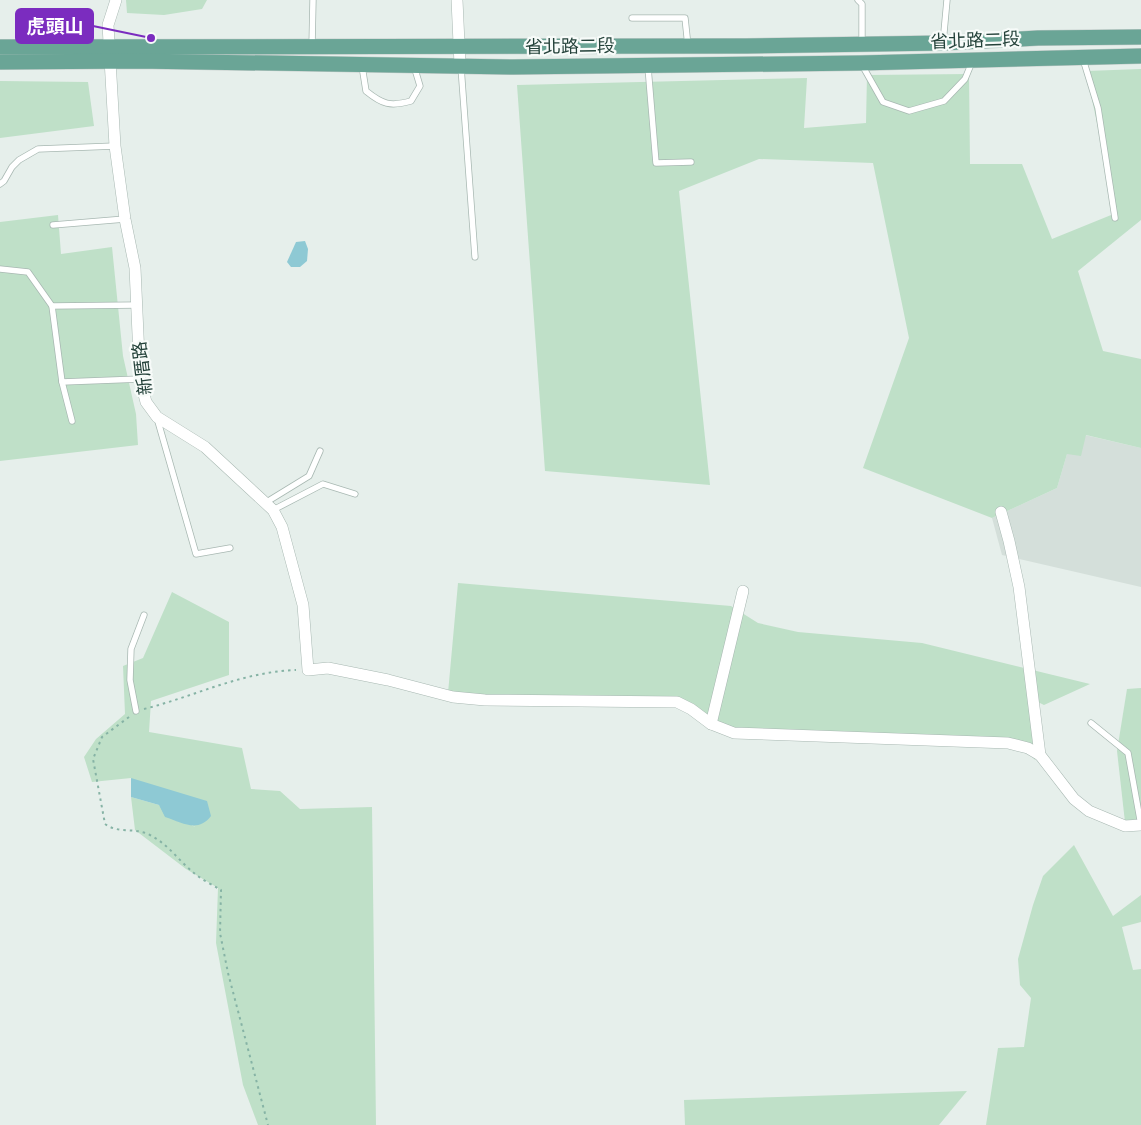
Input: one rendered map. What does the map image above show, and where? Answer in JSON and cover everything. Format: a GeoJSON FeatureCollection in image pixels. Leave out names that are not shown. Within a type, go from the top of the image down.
{"type":"FeatureCollection","features":[{"type":"Feature","properties":{"kind":"main road","name":"省北路二段"},"geometry":{"type":"LineString","coordinates":[[0,47],[688,46],[943,43],[1038,38],[1141,37]]}},
{"type":"Feature","properties":{"kind":"main road","name":"省北路二段"},"geometry":{"type":"LineString","coordinates":[[0,62],[138,61],[513,67],[860,63],[1141,56]]}},
{"type":"Feature","properties":{"kind":"street","name":"新厝路"},"geometry":{"type":"LineString","coordinates":[[116,0],[108,25],[115,146],[125,219],[136,268],[140,379],[146,402],[157,418],[206,447],[269,507],[282,527],[303,605],[308,670]]}},
{"type":"Feature","properties":{"kind":"street"},"geometry":{"type":"LineString","coordinates":[[457,0],[460,65]]}},
{"type":"Feature","properties":{"kind":"street"},"geometry":{"type":"LineString","coordinates":[[1001,512],[1019,587],[1040,755]]}},
{"type":"Feature","properties":{"kind":"street"},"geometry":{"type":"LineString","coordinates":[[711,724],[742,591]]}},
{"type":"Feature","properties":{"kind":"street"},"geometry":{"type":"LineString","coordinates":[[308,670],[328,668],[388,680],[453,697],[486,700],[677,702],[691,708],[711,724],[734,733],[1008,743],[1028,748],[1040,755],[1074,799],[1089,812],[1125,826],[1141,825]]}},
{"type":"Feature","properties":{"kind":"lane"},"geometry":{"type":"LineString","coordinates":[[312,46],[313,0]]}},
{"type":"Feature","properties":{"kind":"lane"},"geometry":{"type":"LineString","coordinates":[[858,0],[862,4],[862,44]]}},
{"type":"Feature","properties":{"kind":"lane"},"geometry":{"type":"LineString","coordinates":[[943,43],[947,0]]}},
{"type":"Feature","properties":{"kind":"lane"},"geometry":{"type":"LineString","coordinates":[[632,18],[685,18],[688,46]]}},
{"type":"Feature","properties":{"kind":"lane"},"geometry":{"type":"LineString","coordinates":[[1083,57],[1098,108],[1115,218]]}},
{"type":"Feature","properties":{"kind":"lane"},"geometry":{"type":"LineString","coordinates":[[860,63],[883,102],[909,111],[944,101],[965,80],[973,60]]}},
{"type":"Feature","properties":{"kind":"lane"},"geometry":{"type":"LineString","coordinates":[[362,64],[366,91],[379,102],[397,105],[411,101],[420,86],[414,64]]}},
{"type":"Feature","properties":{"kind":"lane"},"geometry":{"type":"LineString","coordinates":[[460,65],[475,258]]}},
{"type":"Feature","properties":{"kind":"lane"},"geometry":{"type":"LineString","coordinates":[[647,65],[656,163],[691,162]]}},
{"type":"Feature","properties":{"kind":"lane"},"geometry":{"type":"LineString","coordinates":[[0,184],[19,160],[38,149],[115,146]]}},
{"type":"Feature","properties":{"kind":"lane"},"geometry":{"type":"LineString","coordinates":[[52,225],[125,219]]}},
{"type":"Feature","properties":{"kind":"lane"},"geometry":{"type":"LineString","coordinates":[[0,269],[28,272],[52,306],[62,382],[72,421]]}},
{"type":"Feature","properties":{"kind":"lane"},"geometry":{"type":"LineString","coordinates":[[52,306],[138,305]]}},
{"type":"Feature","properties":{"kind":"lane"},"geometry":{"type":"LineString","coordinates":[[62,382],[140,379]]}},
{"type":"Feature","properties":{"kind":"lane"},"geometry":{"type":"LineString","coordinates":[[157,418],[196,554],[230,548]]}},
{"type":"Feature","properties":{"kind":"lane"},"geometry":{"type":"LineString","coordinates":[[269,507],[309,476],[320,451]]}},
{"type":"Feature","properties":{"kind":"lane"},"geometry":{"type":"LineString","coordinates":[[269,507],[323,484],[355,494]]}},
{"type":"Feature","properties":{"kind":"lane"},"geometry":{"type":"LineString","coordinates":[[136,711],[130,680],[130,649],[144,615]]}},
{"type":"Feature","properties":{"kind":"lane"},"geometry":{"type":"LineString","coordinates":[[1091,724],[1128,753],[1141,825]]}},
{"type":"Feature","properties":{"kind":"path"},"geometry":{"type":"LineString","coordinates":[[268,1125],[228,973],[220,933],[221,890],[195,874],[162,841],[148,833],[136,830],[112,830],[105,824],[93,759],[102,737],[136,711],[171,703],[238,678],[279,671],[308,670]]}},
{"type":"Feature","properties":{"kind":"shaded area"},"geometry":{"type":"Polygon","coordinates":[[[1085,435],[1141,448],[1141,587],[1002,555],[992,518],[1057,488],[1067,454],[1085,435]]]}},
{"type":"Feature","properties":{"kind":"green space"},"geometry":{"type":"Polygon","coordinates":[[[126,0],[207,0],[202,9],[164,15],[127,13],[126,0]]]}},
{"type":"Feature","properties":{"kind":"green space"},"geometry":{"type":"Polygon","coordinates":[[[1141,69],[1141,220],[1078,271],[1103,351],[1141,359],[1141,448],[1086,435],[1081,456],[1067,454],[1057,488],[992,518],[863,468],[909,338],[873,163],[759,159],[679,191],[710,485],[545,471],[517,85],[807,78],[804,128],[866,123],[867,75],[969,74],[970,164],[1022,164],[1052,239],[1116,213],[1086,71],[1141,69]]]}},
{"type":"Feature","properties":{"kind":"green space"},"geometry":{"type":"Polygon","coordinates":[[[0,81],[88,82],[94,126],[0,138],[0,81]]]}},
{"type":"Feature","properties":{"kind":"green space"},"geometry":{"type":"Polygon","coordinates":[[[58,215],[61,254],[112,247],[123,356],[136,414],[138,445],[0,461],[0,222],[58,215]]]}},
{"type":"Feature","properties":{"kind":"green space"},"geometry":{"type":"Polygon","coordinates":[[[458,583],[731,606],[758,623],[798,632],[922,643],[1090,684],[1044,705],[1030,698],[1035,760],[1023,747],[725,729],[684,705],[448,693],[458,583]]]}},
{"type":"Feature","properties":{"kind":"green space"},"geometry":{"type":"Polygon","coordinates":[[[172,592],[229,622],[229,675],[151,701],[149,732],[242,748],[251,789],[280,791],[300,809],[372,807],[376,1125],[258,1125],[243,1085],[216,943],[218,888],[186,869],[135,830],[131,797],[159,805],[195,827],[131,778],[92,782],[84,757],[96,739],[125,714],[123,666],[143,658],[172,592]]]}},
{"type":"Feature","properties":{"kind":"green space"},"geometry":{"type":"Polygon","coordinates":[[[1141,688],[1141,818],[1125,822],[1117,751],[1127,689],[1141,688]]]}},
{"type":"Feature","properties":{"kind":"green space"},"geometry":{"type":"Polygon","coordinates":[[[1074,845],[1113,916],[1141,895],[1141,922],[1122,927],[1133,970],[1141,969],[1141,1125],[986,1125],[998,1048],[1024,1047],[1031,998],[1020,985],[1018,959],[1033,905],[1043,876],[1074,845]]]}},
{"type":"Feature","properties":{"kind":"green space"},"geometry":{"type":"Polygon","coordinates":[[[967,1091],[939,1125],[685,1125],[684,1100],[967,1091]]]}},
{"type":"Feature","properties":{"kind":"water"},"geometry":{"type":"Polygon","coordinates":[[[305,241],[308,249],[307,261],[300,267],[291,267],[287,262],[296,242],[305,241]]]}},
{"type":"Feature","properties":{"kind":"water"},"geometry":{"type":"Polygon","coordinates":[[[131,778],[207,801],[211,816],[201,824],[195,825],[184,824],[165,817],[159,805],[131,797],[131,778]]]}},
{"type":"Feature","properties":{"kind":"place","name":"虎頭山"},"geometry":{"type":"Point","coordinates":[151,38]}}]}
